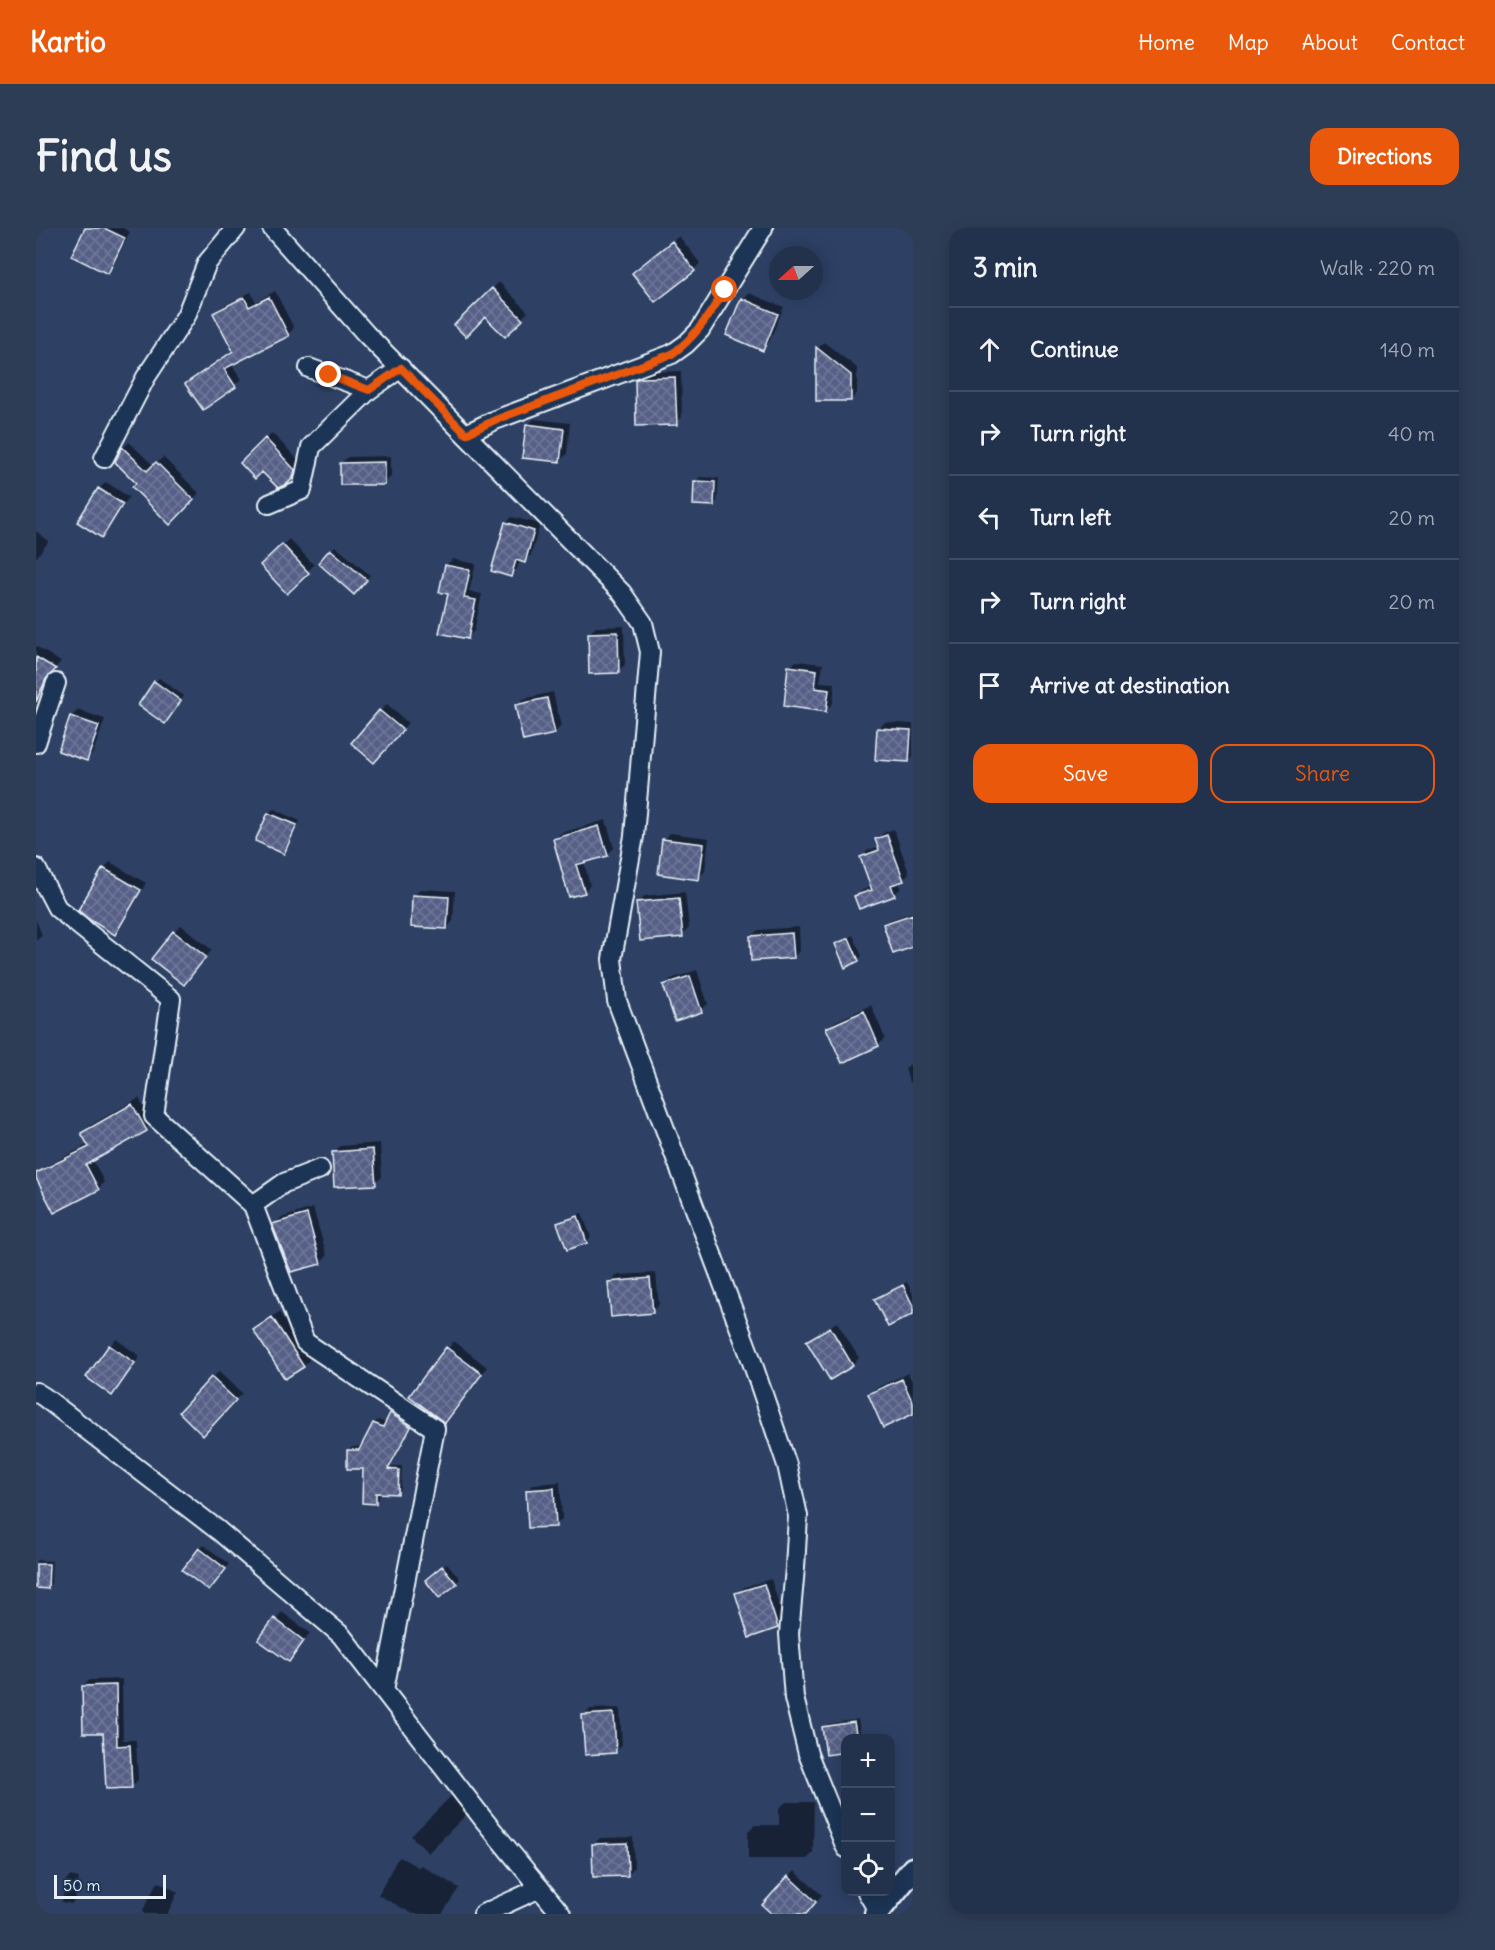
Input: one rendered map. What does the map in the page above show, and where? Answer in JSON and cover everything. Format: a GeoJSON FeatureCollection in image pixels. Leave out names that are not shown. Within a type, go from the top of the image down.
{"type":"FeatureCollection","features":[{"type":"Feature","properties":{"kind":"main road"},"geometry":{"type":"LineString","coordinates":[[877,1913],[913,1869]]}},
{"type":"Feature","properties":{"kind":"street"},"geometry":{"type":"LineString","coordinates":[[104,458],[146,377],[186,316],[207,263],[236,228]]}},
{"type":"Feature","properties":{"kind":"street"},"geometry":{"type":"LineString","coordinates":[[272,228],[366,334],[622,593],[644,623],[650,652],[634,836],[612,959],[617,1001],[749,1353],[787,1465],[798,1516],[789,1634],[794,1698],[808,1754],[844,1842]]}},
{"type":"Feature","properties":{"kind":"street"},"geometry":{"type":"LineString","coordinates":[[466,434],[506,416],[672,354],[700,330],[764,228]]}},
{"type":"Feature","properties":{"kind":"street"},"geometry":{"type":"LineString","coordinates":[[309,368],[369,390]]}},
{"type":"Feature","properties":{"kind":"street"},"geometry":{"type":"LineString","coordinates":[[269,504],[302,490],[311,447],[369,390],[401,368]]}},
{"type":"Feature","properties":{"kind":"street"},"geometry":{"type":"LineString","coordinates":[[36,742],[56,683]]}},
{"type":"Feature","properties":{"kind":"street"},"geometry":{"type":"LineString","coordinates":[[36,868],[57,908],[171,999],[154,1116],[253,1205],[305,1342],[435,1429],[384,1690]]}},
{"type":"Feature","properties":{"kind":"street"},"geometry":{"type":"LineString","coordinates":[[253,1205],[284,1183],[320,1169]]}},
{"type":"Feature","properties":{"kind":"street"},"geometry":{"type":"LineString","coordinates":[[36,1392],[219,1531],[341,1635],[484,1820],[561,1914]]}},
{"type":"Feature","properties":{"kind":"street"},"geometry":{"type":"LineString","coordinates":[[483,1914],[540,1888]]}},
{"type":"Feature","properties":{"kind":"street"},"geometry":{"type":"LineString","coordinates":[[869,1896],[877,1913]]}},
{"type":"Feature","properties":{"kind":"building"},"geometry":{"type":"Polygon","coordinates":[[[85,228],[104,228],[125,238],[108,274],[71,256],[85,228]]]}},
{"type":"Feature","properties":{"kind":"building"},"geometry":{"type":"Polygon","coordinates":[[[672,241],[695,271],[655,302],[632,273],[672,241]]]}},
{"type":"Feature","properties":{"kind":"building"},"geometry":{"type":"Polygon","coordinates":[[[492,288],[523,320],[505,337],[485,317],[466,337],[454,325],[492,288]]]}},
{"type":"Feature","properties":{"kind":"building"},"geometry":{"type":"Polygon","coordinates":[[[244,297],[249,307],[269,297],[289,336],[224,369],[236,387],[203,410],[185,384],[233,351],[213,313],[244,297]]]}},
{"type":"Feature","properties":{"kind":"building"},"geometry":{"type":"Polygon","coordinates":[[[741,298],[778,314],[763,351],[726,335],[741,298]]]}},
{"type":"Feature","properties":{"kind":"building"},"geometry":{"type":"Polygon","coordinates":[[[816,347],[851,375],[851,401],[816,401],[816,347]]]}},
{"type":"Feature","properties":{"kind":"building"},"geometry":{"type":"Polygon","coordinates":[[[675,377],[677,425],[636,426],[635,380],[675,377]]]}},
{"type":"Feature","properties":{"kind":"building"},"geometry":{"type":"Polygon","coordinates":[[[526,424],[564,429],[560,462],[522,458],[526,424]]]}},
{"type":"Feature","properties":{"kind":"building"},"geometry":{"type":"Polygon","coordinates":[[[265,438],[295,470],[293,478],[278,488],[262,472],[255,479],[240,463],[265,438]]]}},
{"type":"Feature","properties":{"kind":"building"},"geometry":{"type":"Polygon","coordinates":[[[122,447],[147,471],[156,462],[194,500],[170,525],[132,487],[136,483],[115,462],[122,447]]]}},
{"type":"Feature","properties":{"kind":"building"},"geometry":{"type":"Polygon","coordinates":[[[385,462],[385,485],[340,485],[340,463],[385,462]]]}},
{"type":"Feature","properties":{"kind":"building"},"geometry":{"type":"Polygon","coordinates":[[[694,481],[715,482],[714,506],[693,505],[694,481]]]}},
{"type":"Feature","properties":{"kind":"building"},"geometry":{"type":"Polygon","coordinates":[[[98,488],[123,504],[102,538],[77,522],[98,488]]]}},
{"type":"Feature","properties":{"kind":"building"},"geometry":{"type":"Polygon","coordinates":[[[505,522],[534,531],[525,563],[516,560],[511,577],[491,571],[505,522]]]}},
{"type":"Feature","properties":{"kind":"building"},"geometry":{"type":"Polygon","coordinates":[[[282,544],[309,573],[287,594],[260,565],[282,544]]]}},
{"type":"Feature","properties":{"kind":"building"},"geometry":{"type":"Polygon","coordinates":[[[330,549],[367,580],[354,595],[318,563],[330,549]]]}},
{"type":"Feature","properties":{"kind":"building"},"geometry":{"type":"Polygon","coordinates":[[[445,565],[470,570],[464,598],[476,600],[468,639],[439,633],[448,594],[439,592],[445,565]]]}},
{"type":"Feature","properties":{"kind":"building"},"geometry":{"type":"Polygon","coordinates":[[[618,632],[619,673],[589,674],[588,633],[618,632]]]}},
{"type":"Feature","properties":{"kind":"building"},"geometry":{"type":"Polygon","coordinates":[[[36,657],[56,669],[46,679],[36,702],[36,657]]]}},
{"type":"Feature","properties":{"kind":"building"},"geometry":{"type":"Polygon","coordinates":[[[788,666],[817,670],[815,688],[829,690],[826,712],[784,706],[788,666]]]}},
{"type":"Feature","properties":{"kind":"building"},"geometry":{"type":"Polygon","coordinates":[[[154,681],[181,701],[165,724],[138,705],[154,681]]]}},
{"type":"Feature","properties":{"kind":"building"},"geometry":{"type":"Polygon","coordinates":[[[547,698],[555,734],[523,741],[515,705],[547,698]]]}},
{"type":"Feature","properties":{"kind":"building"},"geometry":{"type":"Polygon","coordinates":[[[379,710],[403,730],[374,763],[351,743],[379,710]]]}},
{"type":"Feature","properties":{"kind":"building"},"geometry":{"type":"Polygon","coordinates":[[[70,716],[99,726],[87,761],[58,751],[70,716]]]}},
{"type":"Feature","properties":{"kind":"building"},"geometry":{"type":"Polygon","coordinates":[[[877,728],[911,730],[909,762],[875,760],[877,728]]]}},
{"type":"Feature","properties":{"kind":"building"},"geometry":{"type":"Polygon","coordinates":[[[268,813],[297,825],[284,854],[255,841],[268,813]]]}},
{"type":"Feature","properties":{"kind":"building"},"geometry":{"type":"Polygon","coordinates":[[[599,826],[608,856],[576,865],[585,893],[569,897],[553,839],[599,826]]]}},
{"type":"Feature","properties":{"kind":"building"},"geometry":{"type":"Polygon","coordinates":[[[887,835],[904,881],[891,885],[895,896],[859,909],[854,896],[872,890],[860,857],[879,850],[875,839],[887,835]]]}},
{"type":"Feature","properties":{"kind":"building"},"geometry":{"type":"Polygon","coordinates":[[[662,839],[704,844],[699,880],[658,874],[662,839]]]}},
{"type":"Feature","properties":{"kind":"building"},"geometry":{"type":"Polygon","coordinates":[[[103,868],[141,890],[115,935],[78,910],[103,868]]]}},
{"type":"Feature","properties":{"kind":"building"},"geometry":{"type":"Polygon","coordinates":[[[412,895],[449,897],[447,929],[411,927],[412,895]]]}},
{"type":"Feature","properties":{"kind":"building"},"geometry":{"type":"Polygon","coordinates":[[[679,898],[683,937],[640,941],[636,902],[679,898]]]}},
{"type":"Feature","properties":{"kind":"building"},"geometry":{"type":"Polygon","coordinates":[[[913,914],[913,947],[893,954],[883,924],[913,914]]]}},
{"type":"Feature","properties":{"kind":"building"},"geometry":{"type":"Polygon","coordinates":[[[173,931],[206,957],[184,985],[151,959],[173,931]]]}},
{"type":"Feature","properties":{"kind":"building"},"geometry":{"type":"Polygon","coordinates":[[[792,933],[794,958],[751,961],[750,936],[792,933]]]}},
{"type":"Feature","properties":{"kind":"building"},"geometry":{"type":"Polygon","coordinates":[[[849,938],[859,961],[845,968],[835,944],[849,938]]]}},
{"type":"Feature","properties":{"kind":"building"},"geometry":{"type":"Polygon","coordinates":[[[690,976],[702,1012],[675,1021],[663,985],[690,976]]]}},
{"type":"Feature","properties":{"kind":"building"},"geometry":{"type":"Polygon","coordinates":[[[864,1011],[879,1046],[842,1063],[826,1028],[864,1011]]]}},
{"type":"Feature","properties":{"kind":"building"},"geometry":{"type":"Polygon","coordinates":[[[132,1104],[147,1131],[86,1165],[99,1190],[54,1213],[36,1178],[36,1173],[89,1147],[81,1133],[132,1104]]]}},
{"type":"Feature","properties":{"kind":"building"},"geometry":{"type":"Polygon","coordinates":[[[373,1149],[376,1185],[334,1187],[332,1152],[373,1149]]]}},
{"type":"Feature","properties":{"kind":"building"},"geometry":{"type":"Polygon","coordinates":[[[307,1214],[321,1264],[291,1272],[272,1224],[307,1214]]]}},
{"type":"Feature","properties":{"kind":"building"},"geometry":{"type":"Polygon","coordinates":[[[578,1216],[587,1243],[567,1250],[557,1223],[578,1216]]]}},
{"type":"Feature","properties":{"kind":"building"},"geometry":{"type":"Polygon","coordinates":[[[650,1278],[653,1313],[611,1317],[608,1282],[650,1278]]]}},
{"type":"Feature","properties":{"kind":"building"},"geometry":{"type":"Polygon","coordinates":[[[903,1285],[913,1306],[913,1314],[888,1327],[874,1299],[903,1285]]]}},
{"type":"Feature","properties":{"kind":"building"},"geometry":{"type":"Polygon","coordinates":[[[272,1317],[304,1367],[285,1379],[253,1330],[272,1317]]]}},
{"type":"Feature","properties":{"kind":"building"},"geometry":{"type":"Polygon","coordinates":[[[830,1327],[853,1366],[830,1380],[806,1341],[830,1327]]]}},
{"type":"Feature","properties":{"kind":"building"},"geometry":{"type":"Polygon","coordinates":[[[109,1345],[135,1363],[112,1396],[86,1377],[109,1345]]]}},
{"type":"Feature","properties":{"kind":"building"},"geometry":{"type":"Polygon","coordinates":[[[446,1347],[482,1374],[445,1423],[409,1396],[446,1347]]]}},
{"type":"Feature","properties":{"kind":"building"},"geometry":{"type":"Polygon","coordinates":[[[211,1377],[236,1400],[203,1436],[179,1412],[211,1377]]]}},
{"type":"Feature","properties":{"kind":"building"},"geometry":{"type":"Polygon","coordinates":[[[902,1379],[913,1403],[913,1414],[883,1428],[868,1394],[902,1379]]]}},
{"type":"Feature","properties":{"kind":"building"},"geometry":{"type":"Polygon","coordinates":[[[390,1413],[411,1427],[388,1469],[399,1470],[398,1494],[376,1493],[376,1504],[362,1503],[363,1469],[347,1469],[347,1450],[359,1450],[373,1423],[383,1427],[390,1413]]]}},
{"type":"Feature","properties":{"kind":"building"},"geometry":{"type":"Polygon","coordinates":[[[554,1488],[556,1527],[528,1528],[526,1490],[554,1488]]]}},
{"type":"Feature","properties":{"kind":"building"},"geometry":{"type":"Polygon","coordinates":[[[199,1548],[226,1569],[209,1591],[182,1570],[199,1548]]]}},
{"type":"Feature","properties":{"kind":"building"},"geometry":{"type":"Polygon","coordinates":[[[36,1564],[49,1564],[48,1589],[36,1588],[36,1564]]]}},
{"type":"Feature","properties":{"kind":"building"},"geometry":{"type":"Polygon","coordinates":[[[442,1566],[457,1584],[439,1598],[425,1580],[442,1566]]]}},
{"type":"Feature","properties":{"kind":"building"},"geometry":{"type":"Polygon","coordinates":[[[764,1584],[778,1628],[749,1638],[735,1593],[764,1584]]]}},
{"type":"Feature","properties":{"kind":"building"},"geometry":{"type":"Polygon","coordinates":[[[274,1618],[304,1641],[289,1662],[258,1640],[274,1618]]]}},
{"type":"Feature","properties":{"kind":"building"},"geometry":{"type":"Polygon","coordinates":[[[116,1685],[117,1746],[130,1745],[132,1788],[106,1789],[103,1733],[83,1733],[82,1686],[116,1685]]]}},
{"type":"Feature","properties":{"kind":"building"},"geometry":{"type":"Polygon","coordinates":[[[614,1713],[616,1753],[585,1755],[582,1715],[614,1713]]]}},
{"type":"Feature","properties":{"kind":"building"},"geometry":{"type":"Polygon","coordinates":[[[854,1722],[856,1734],[841,1734],[841,1753],[826,1755],[822,1727],[854,1722]]]}},
{"type":"Feature","properties":{"kind":"building"},"geometry":{"type":"Polygon","coordinates":[[[627,1843],[628,1876],[593,1877],[592,1844],[627,1843]]]}},
{"type":"Feature","properties":{"kind":"building"},"geometry":{"type":"Polygon","coordinates":[[[788,1876],[816,1902],[806,1914],[772,1914],[762,1905],[788,1876]]]}},
{"type":"Feature","properties":{"kind":"route"},"geometry":{"type":"LineString","coordinates":[[329,375],[369,390],[401,368],[466,434],[495,420],[672,354],[700,330],[725,290]]}}]}
